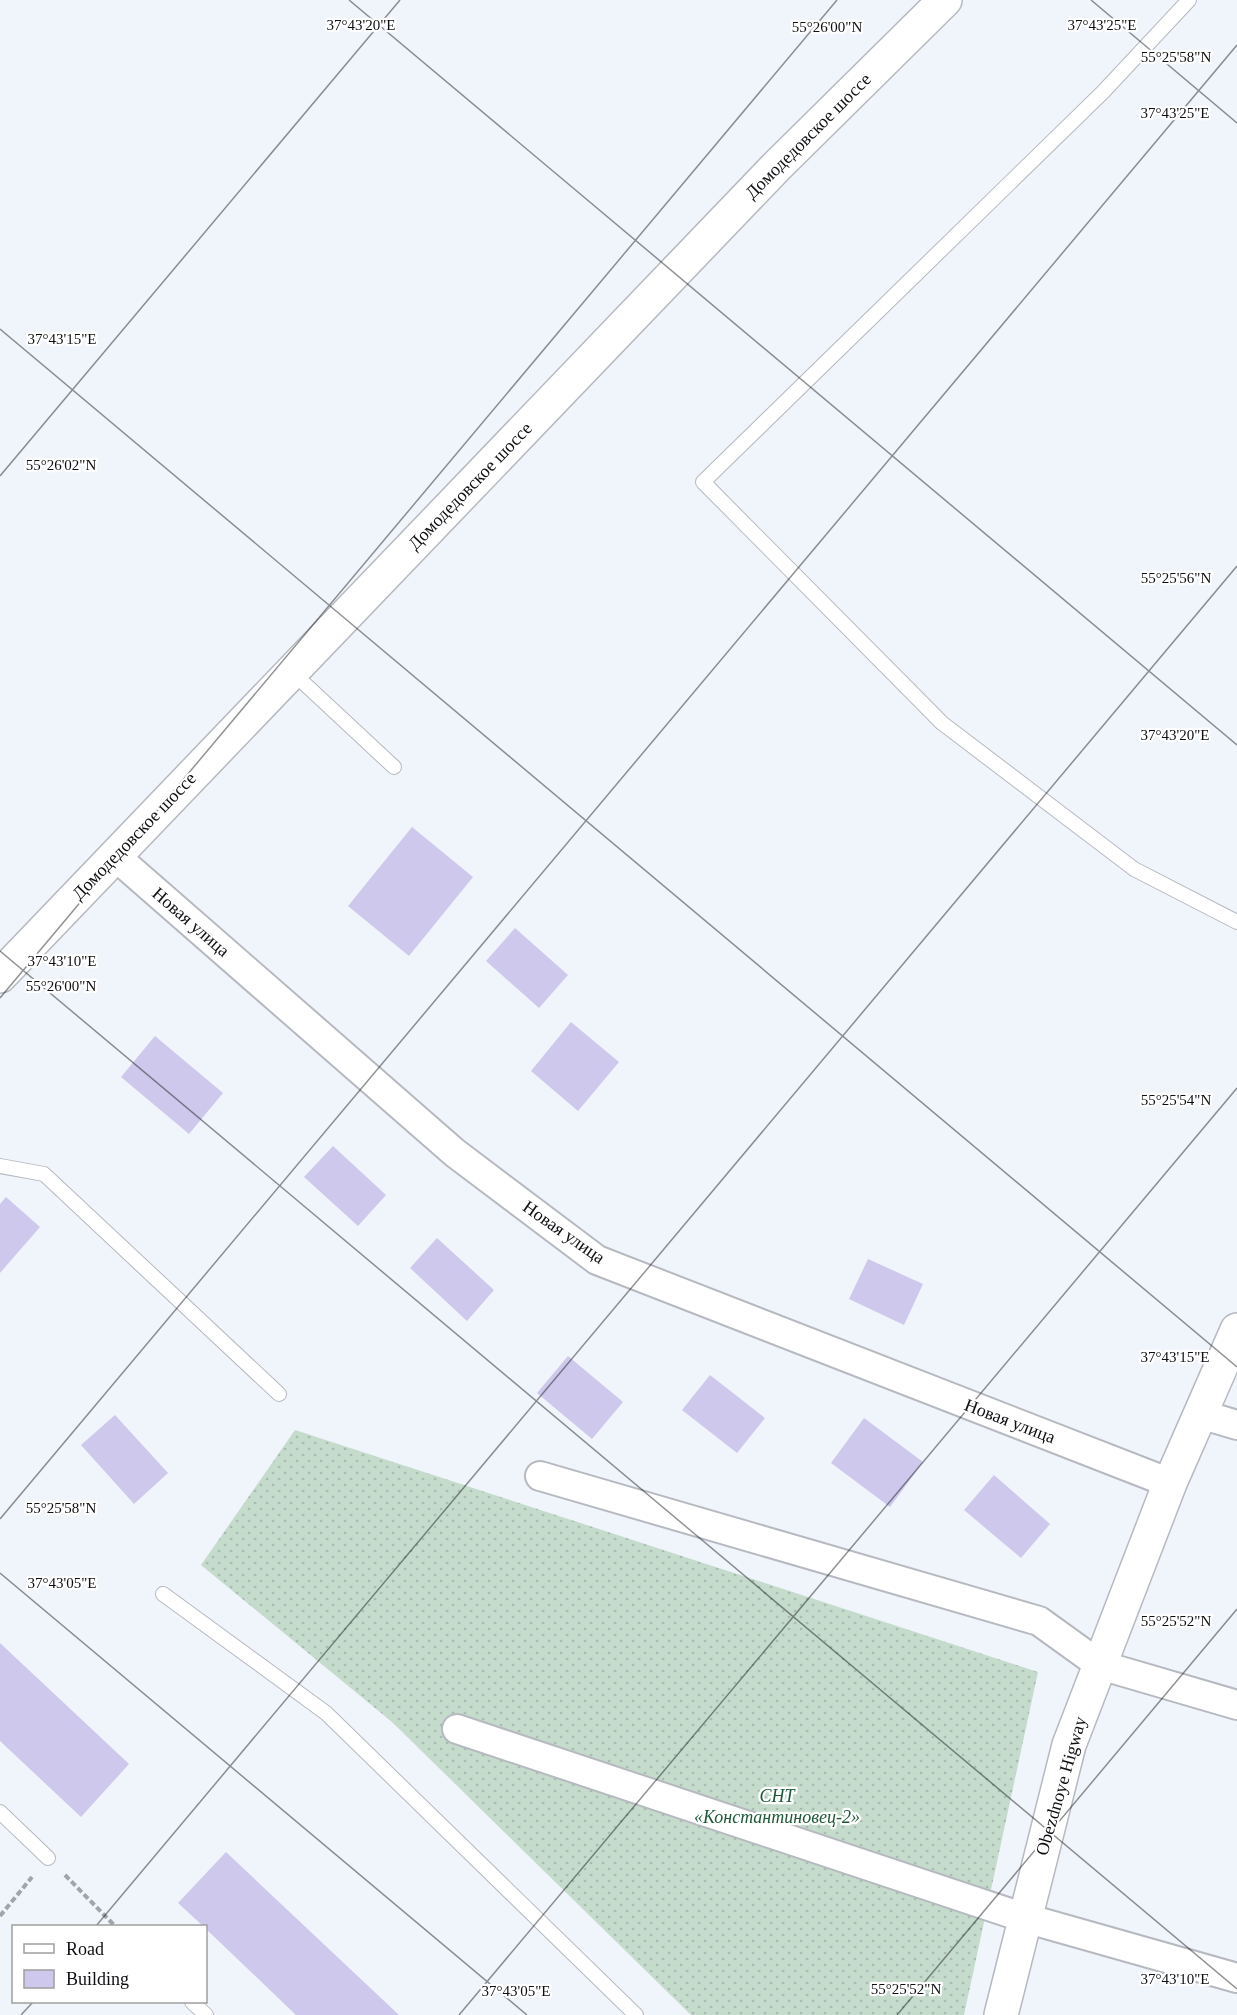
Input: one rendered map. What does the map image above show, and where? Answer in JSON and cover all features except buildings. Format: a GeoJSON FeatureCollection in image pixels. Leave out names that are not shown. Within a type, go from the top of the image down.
{"type":"FeatureCollection","features":[{"type":"Feature","properties":{"kind":"street","name":"Домодедовское шоссе"},"geometry":{"type":"LineString","coordinates":[[0,976],[776,167],[945,0]]}},
{"type":"Feature","properties":{"kind":"street","name":"Новая улица"},"geometry":{"type":"LineString","coordinates":[[115,856],[455,1153],[597,1260],[1170,1483]]}},
{"type":"Feature","properties":{"kind":"street","name":"Obezdnoye Higway"},"geometry":{"type":"LineString","coordinates":[[1001,2015],[1069,1745],[1170,1483],[1237,1330]]}},
{"type":"Feature","properties":{"kind":"street"},"geometry":{"type":"LineString","coordinates":[[1200,1414],[1237,1425]]}},
{"type":"Feature","properties":{"kind":"street"},"geometry":{"type":"LineString","coordinates":[[540,1476],[1039,1621],[1100,1665],[1237,1705]]}},
{"type":"Feature","properties":{"kind":"street"},"geometry":{"type":"LineString","coordinates":[[457,1729],[1025,1918],[1237,1978]]}},
{"type":"Feature","properties":{"kind":"lane"},"geometry":{"type":"LineString","coordinates":[[1190,0],[1103,92],[703,482],[942,723],[1134,869],[1237,922]]}},
{"type":"Feature","properties":{"kind":"lane"},"geometry":{"type":"LineString","coordinates":[[292,672],[394,767]]}},
{"type":"Feature","properties":{"kind":"lane"},"geometry":{"type":"LineString","coordinates":[[0,1166],[44,1174],[279,1394]]}},
{"type":"Feature","properties":{"kind":"lane"},"geometry":{"type":"LineString","coordinates":[[163,1594],[326,1713],[636,2015]]}},
{"type":"Feature","properties":{"kind":"lane"},"geometry":{"type":"LineString","coordinates":[[0,1812],[48,1858]]}},
{"type":"Feature","properties":{"kind":"lane"},"geometry":{"type":"LineString","coordinates":[[194,2003],[206,2015]]}},
{"type":"Feature","properties":{"kind":"path"},"geometry":{"type":"LineString","coordinates":[[0,1916],[48,1858],[114,1925]]}},
{"type":"Feature","properties":{"kind":"green space","name":"СНТ «Константиновец-2»"},"geometry":{"type":"Polygon","coordinates":[[[295,1430],[1038,1672],[964,2015],[691,2015],[392,1722],[201,1565],[295,1430]]]}}]}
